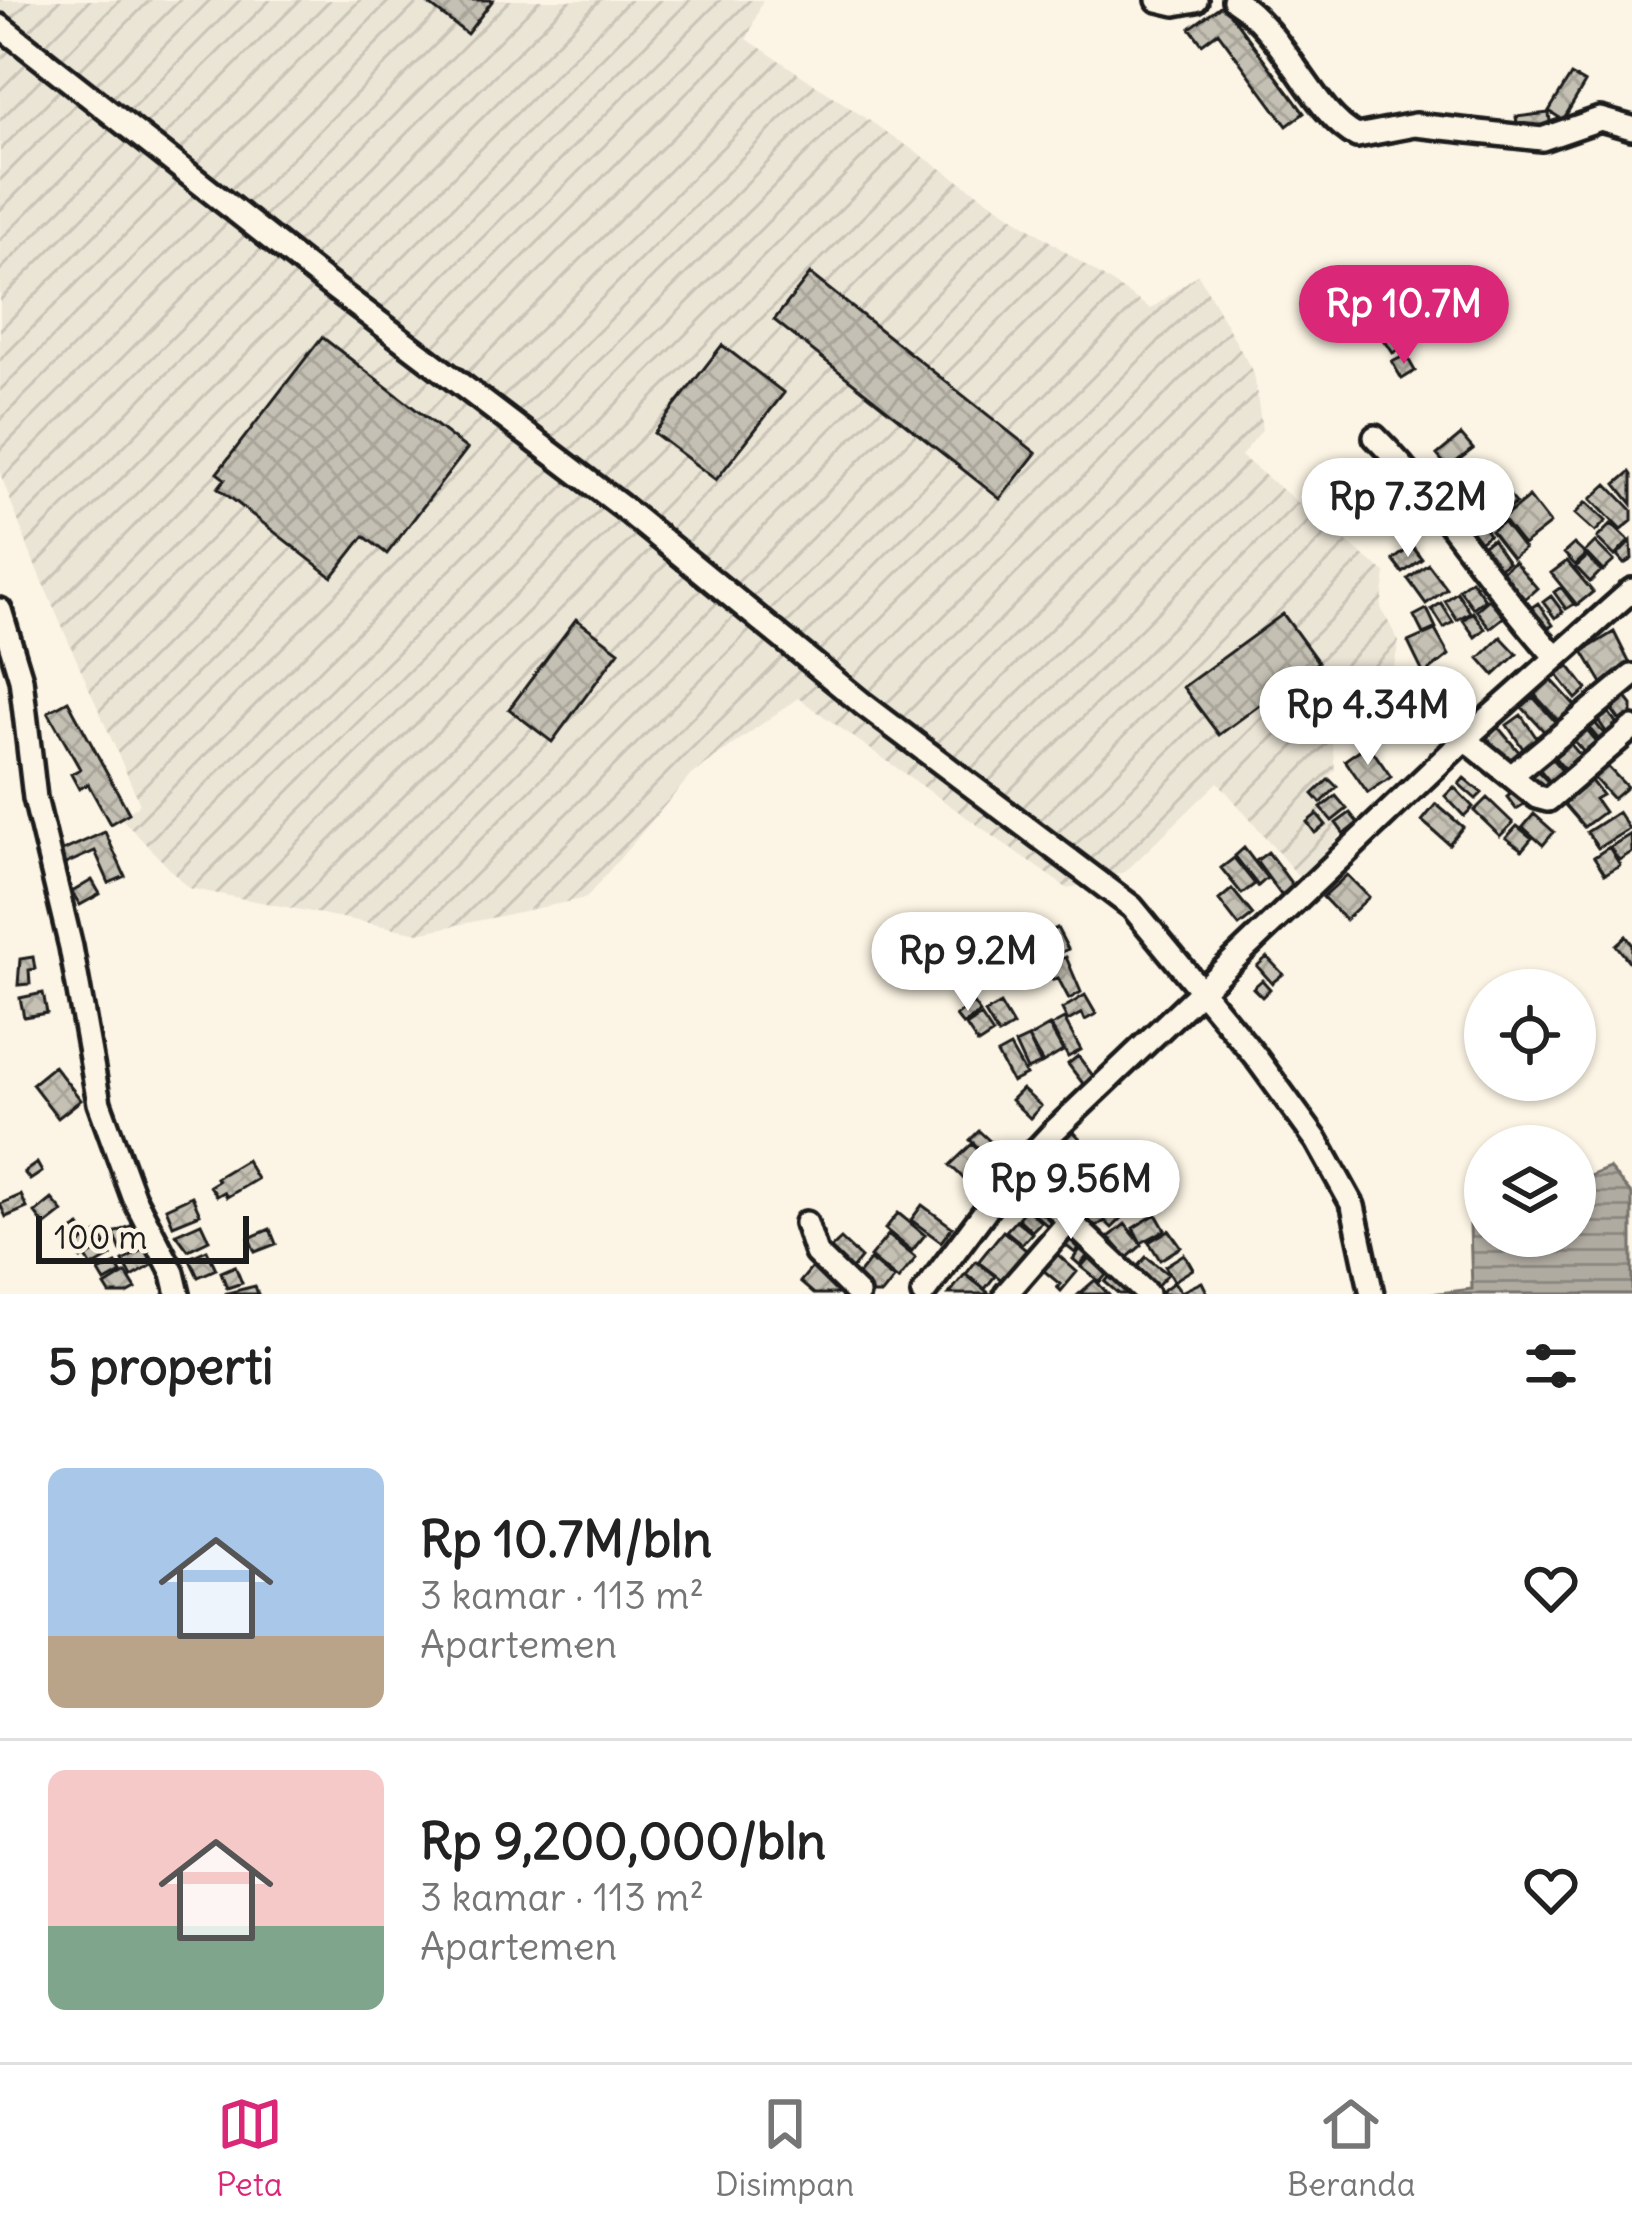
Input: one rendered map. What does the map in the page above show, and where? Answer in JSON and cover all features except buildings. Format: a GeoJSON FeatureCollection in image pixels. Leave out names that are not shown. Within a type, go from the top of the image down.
{"type":"FeatureCollection","features":[{"type":"Feature","properties":{"kind":"street"},"geometry":{"type":"LineString","coordinates":[[1158,0],[1175,4],[1196,0]]}},
{"type":"Feature","properties":{"kind":"street"},"geometry":{"type":"LineString","coordinates":[[1234,0],[1266,26],[1335,118],[1358,136],[1414,125],[1542,140],[1600,119],[1632,128]]}},
{"type":"Feature","properties":{"kind":"street"},"geometry":{"type":"LineString","coordinates":[[0,26],[621,506],[863,704],[1122,899],[1203,989],[1317,1141],[1353,1206],[1372,1294]]}},
{"type":"Feature","properties":{"kind":"street"},"geometry":{"type":"LineString","coordinates":[[1376,437],[1429,494],[1513,610],[1555,656]]}},
{"type":"Feature","properties":{"kind":"street"},"geometry":{"type":"LineString","coordinates":[[923,1294],[1053,1132],[1465,739],[1555,656],[1630,598]]}},
{"type":"Feature","properties":{"kind":"street"},"geometry":{"type":"LineString","coordinates":[[0,610],[21,680],[35,798],[71,947],[99,1103],[126,1180],[178,1294]]}},
{"type":"Feature","properties":{"kind":"street"},"geometry":{"type":"LineString","coordinates":[[1511,776],[1632,676]]}},
{"type":"Feature","properties":{"kind":"street"},"geometry":{"type":"LineString","coordinates":[[1465,739],[1537,797],[1552,799],[1632,728]]}},
{"type":"Feature","properties":{"kind":"street"},"geometry":{"type":"LineString","coordinates":[[1017,1172],[1147,1294]]}},
{"type":"Feature","properties":{"kind":"street"},"geometry":{"type":"LineString","coordinates":[[1006,1294],[1104,1181]]}},
{"type":"Feature","properties":{"kind":"street"},"geometry":{"type":"LineString","coordinates":[[806,1223],[816,1253],[858,1294]]}},
{"type":"Feature","properties":{"kind":"shaded area"},"geometry":{"type":"Polygon","coordinates":[[[0,0],[763,0],[747,39],[1151,309],[1198,274],[1254,374],[1262,430],[1241,456],[1386,574],[1381,608],[1399,642],[1390,685],[1330,722],[1335,770],[1311,794],[1344,831],[1300,878],[1218,782],[1125,872],[1068,889],[798,698],[691,775],[586,898],[419,933],[188,888],[121,818],[140,804],[34,563],[0,473],[0,0]]]}},
{"type":"Feature","properties":{"kind":"shaded area"},"geometry":{"type":"Polygon","coordinates":[[[1609,1168],[1632,1195],[1632,1294],[1431,1294],[1472,1289],[1471,1257],[1596,1257],[1596,1173],[1609,1168]]]}}]}
